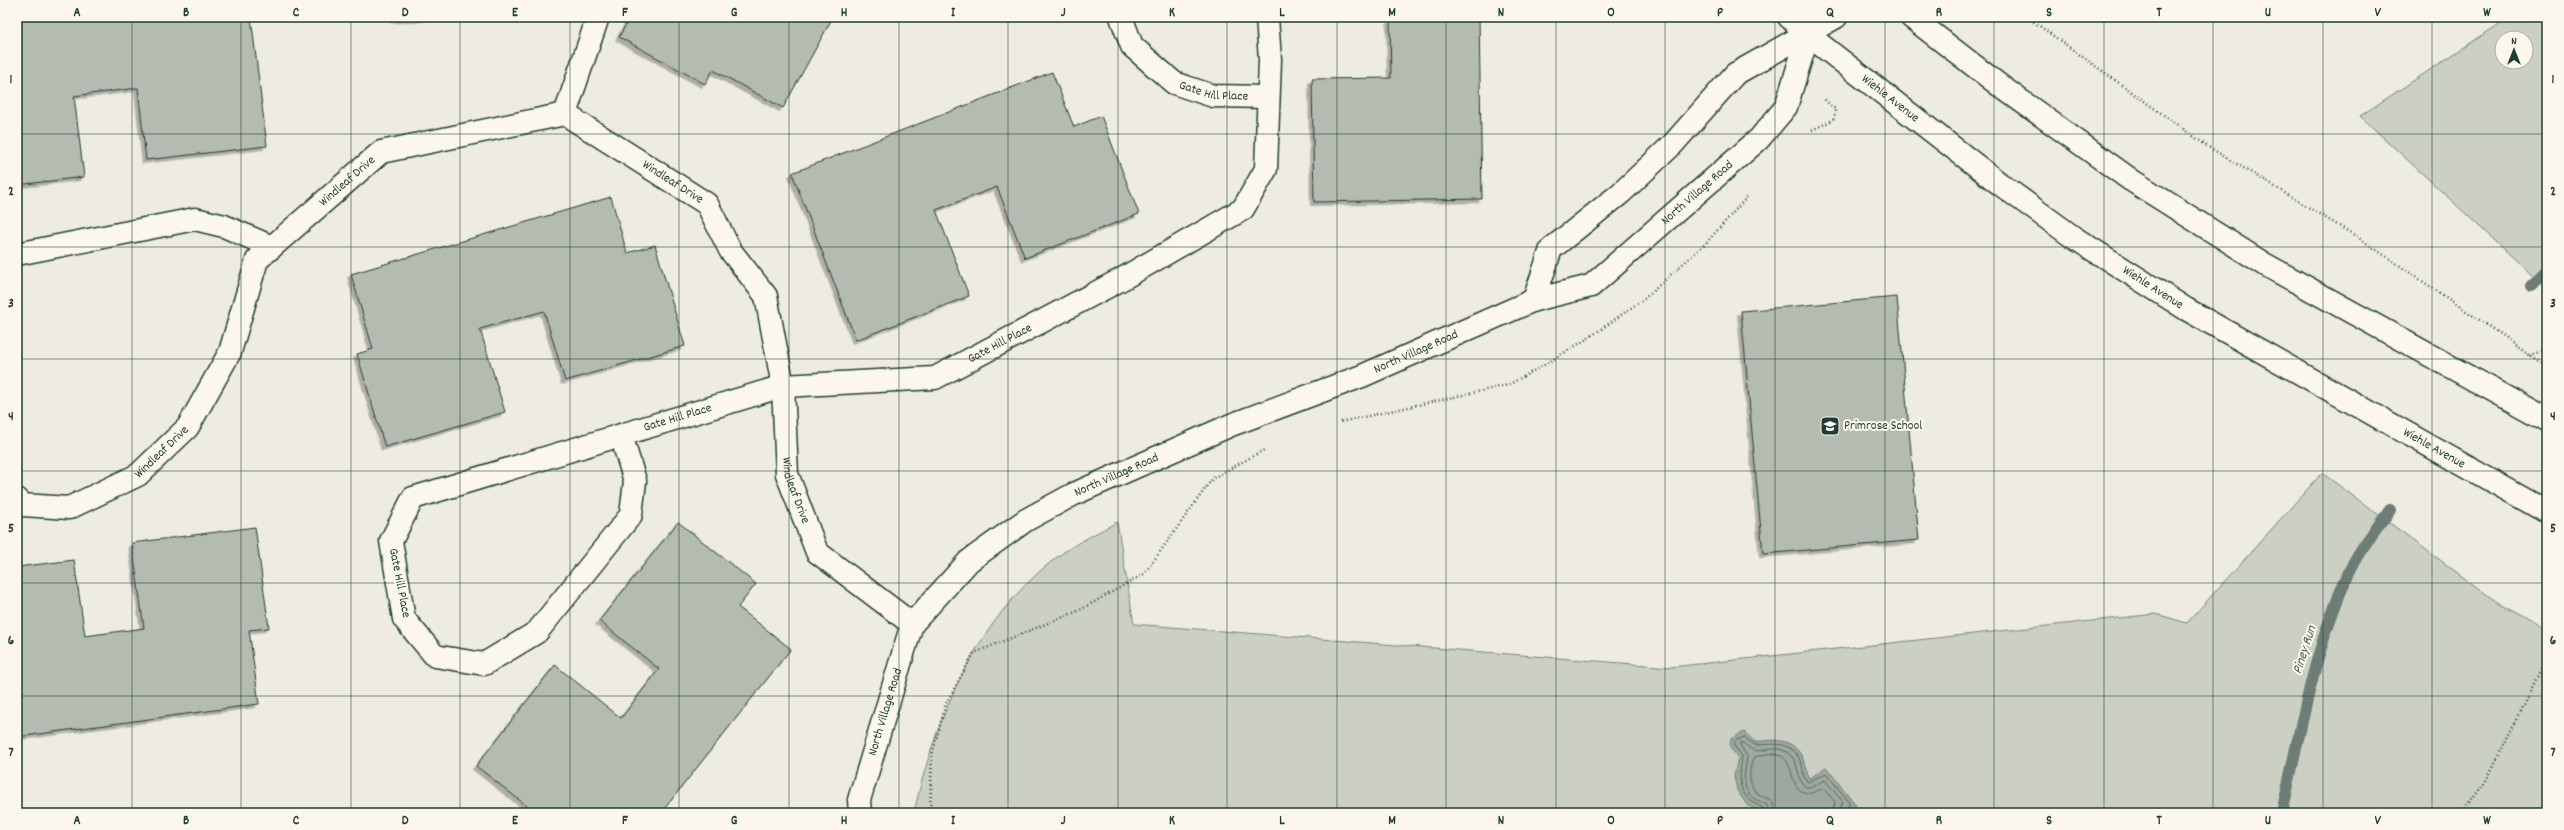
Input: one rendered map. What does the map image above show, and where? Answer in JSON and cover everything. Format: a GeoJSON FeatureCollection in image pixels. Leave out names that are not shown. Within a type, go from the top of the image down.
{"type":"FeatureCollection","features":[{"type":"Feature","properties":{"kind":"street"},"geometry":{"type":"LineString","coordinates":[[564,114],[598,17]]}},
{"type":"Feature","properties":{"kind":"street","name":"Gate Hill Place"},"geometry":{"type":"LineString","coordinates":[[1121,17],[1132,46],[1174,83],[1213,96],[1268,97]]}},
{"type":"Feature","properties":{"kind":"street","name":"Gate Hill Place"},"geometry":{"type":"LineString","coordinates":[[621,436],[635,481],[631,515],[537,632],[484,664],[435,656],[404,619],[391,541],[414,498],[783,386],[935,378],[1122,279],[1243,209],[1266,169],[1270,60],[1267,17]]}},
{"type":"Feature","properties":{"kind":"street","name":"Wiehle Avenue"},"geometry":{"type":"LineString","coordinates":[[1789,17],[1808,35],[2000,184],[2073,237],[2199,316],[2547,512]]}},
{"type":"Feature","properties":{"kind":"street"},"geometry":{"type":"LineString","coordinates":[[1534,300],[1551,250],[1606,206],[1673,144],[1735,74],[1808,35],[1836,17]]}},
{"type":"Feature","properties":{"kind":"street"},"geometry":{"type":"LineString","coordinates":[[1911,17],[1999,85],[2131,180],[2266,265],[2547,420]]}},
{"type":"Feature","properties":{"kind":"street","name":"North Village Road"},"geometry":{"type":"LineString","coordinates":[[860,813],[859,800],[912,624],[969,561],[1026,520],[1074,494],[1231,425],[1362,376],[1534,300],[1591,286],[1759,139],[1786,107],[1808,35]]}},
{"type":"Feature","properties":{"kind":"street","name":"Windleaf Drive"},"geometry":{"type":"LineString","coordinates":[[17,499],[23,506],[69,508],[138,475],[188,426],[230,352],[257,260],[381,152],[564,114],[707,204],[730,250],[766,296],[783,386],[787,474],[817,552],[912,624]]}},
{"type":"Feature","properties":{"kind":"street"},"geometry":{"type":"LineString","coordinates":[[17,254],[196,219],[224,226],[272,247]]}},
{"type":"Feature","properties":{"kind":"path"},"geometry":{"type":"LineString","coordinates":[[2027,17],[2207,146],[2359,238],[2547,366]]}},
{"type":"Feature","properties":{"kind":"path"},"geometry":{"type":"LineString","coordinates":[[2530,355],[2547,350]]}},
{"type":"Feature","properties":{"kind":"path"},"geometry":{"type":"LineString","coordinates":[[930,813],[932,755],[946,703],[974,653],[1078,611],[1144,574],[1213,478],[1273,445]]}},
{"type":"Feature","properties":{"kind":"path"},"geometry":{"type":"LineString","coordinates":[[2462,813],[2486,781],[2547,657]]}},
{"type":"Feature","properties":{"kind":"shaded area"},"geometry":{"type":"Polygon","coordinates":[[[2510,17],[2547,17],[2547,289],[2360,116],[2510,17]]]}},
{"type":"Feature","properties":{"kind":"shaded area"},"geometry":{"type":"Polygon","coordinates":[[[2322,473],[2497,602],[2547,628],[2547,813],[914,813],[923,776],[949,703],[965,668],[985,635],[1008,605],[1034,577],[1064,552],[1117,522],[1134,624],[1671,667],[2156,614],[2187,623],[2322,473]]]}},
{"type":"Feature","properties":{"kind":"water"},"geometry":{"type":"Polygon","coordinates":[[[1744,732],[1755,742],[1777,740],[1786,742],[1792,746],[1803,758],[1809,779],[1826,767],[1856,805],[1845,813],[1762,813],[1747,805],[1737,790],[1734,777],[1738,757],[1730,748],[1731,739],[1744,732]]]}},
{"type":"Feature","properties":{"kind":"building"},"geometry":{"type":"Polygon","coordinates":[[[17,17],[251,17],[267,146],[146,160],[138,88],[74,96],[84,177],[17,185],[17,17]]]}},
{"type":"Feature","properties":{"kind":"building"},"geometry":{"type":"Polygon","coordinates":[[[393,17],[431,17],[417,19],[394,19],[393,17]]]}},
{"type":"Feature","properties":{"kind":"building"},"geometry":{"type":"Polygon","coordinates":[[[630,17],[833,17],[783,108],[713,70],[705,84],[619,37],[630,17]]]}},
{"type":"Feature","properties":{"kind":"building"},"geometry":{"type":"Polygon","coordinates":[[[1412,17],[1479,17],[1482,199],[1314,202],[1312,79],[1391,78],[1390,20],[1412,20],[1412,17]]]}},
{"type":"Feature","properties":{"kind":"building"},"geometry":{"type":"Polygon","coordinates":[[[1052,72],[1074,127],[1101,116],[1139,214],[1025,258],[997,187],[936,210],[969,296],[856,340],[792,173],[1052,72]]]}},
{"type":"Feature","properties":{"kind":"building"},"geometry":{"type":"Polygon","coordinates":[[[611,197],[627,253],[655,245],[685,346],[565,381],[544,311],[480,329],[505,412],[385,447],[357,354],[373,349],[351,274],[611,197]]]}},
{"type":"Feature","properties":{"kind":"building","name":"Primrose School"},"geometry":{"type":"Polygon","coordinates":[[[1897,297],[1919,540],[1763,554],[1741,311],[1897,297]]]}},
{"type":"Feature","properties":{"kind":"building"},"geometry":{"type":"Polygon","coordinates":[[[678,522],[756,584],[738,607],[791,649],[661,813],[536,813],[476,766],[555,665],[621,718],[659,669],[599,621],[678,522]]]}},
{"type":"Feature","properties":{"kind":"building"},"geometry":{"type":"Polygon","coordinates":[[[255,527],[269,628],[249,630],[259,704],[17,737],[17,567],[74,560],[85,636],[144,628],[132,543],[255,527]]]}},
{"type":"Feature","properties":{"kind":"waterway","name":"Piney Run"},"geometry":{"type":"LineString","coordinates":[[2532,286],[2547,271]]}},
{"type":"Feature","properties":{"kind":"waterway","name":"Piney Run"},"geometry":{"type":"LineString","coordinates":[[2282,813],[2310,685],[2340,592],[2358,555],[2390,510]]}},
{"type":"Feature","properties":{"kind":"place","name":"Primrose School"},"geometry":{"type":"Point","coordinates":[1830,426]}}]}
